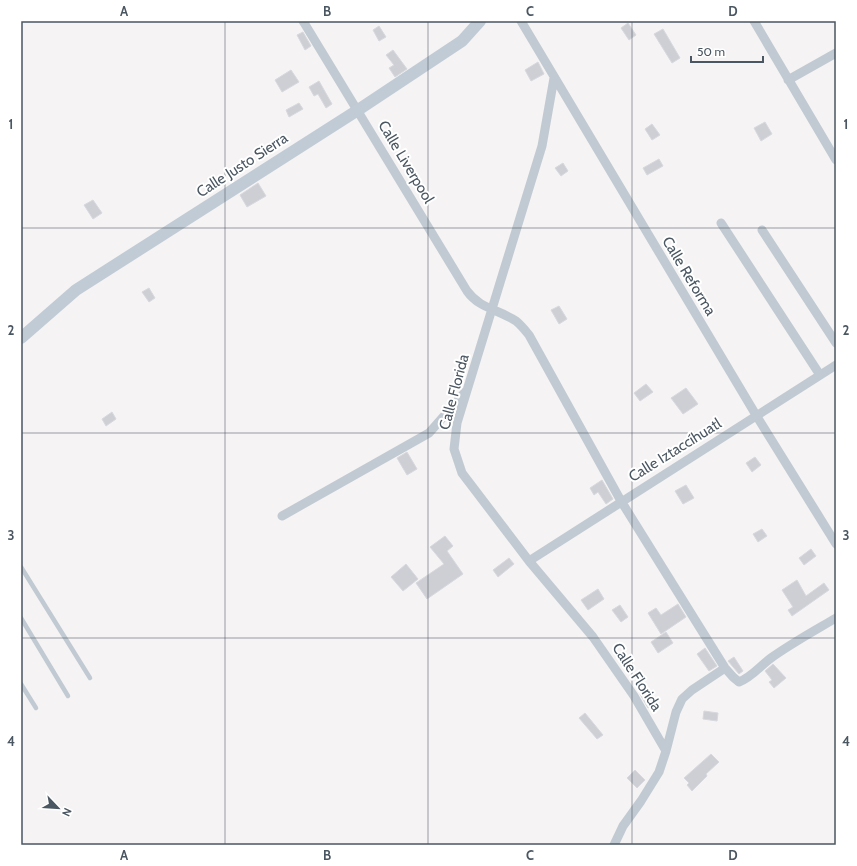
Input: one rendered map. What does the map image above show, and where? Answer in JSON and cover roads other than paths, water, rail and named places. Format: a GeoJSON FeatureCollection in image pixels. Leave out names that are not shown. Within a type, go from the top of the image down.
{"type":"FeatureCollection","features":[{"type":"Feature","properties":{"kind":"street","name":"Calle Liverpool"},"geometry":{"type":"LineString","coordinates":[[303,21],[473,300],[516,321],[529,335],[621,501],[732,677],[739,682],[748,679],[769,659],[836,618]]}},
{"type":"Feature","properties":{"kind":"street","name":"Calle Justo Sierra"},"geometry":{"type":"LineString","coordinates":[[21,338],[76,290],[358,110],[462,41],[480,21]]}},
{"type":"Feature","properties":{"kind":"street","name":"Calle Reforma"},"geometry":{"type":"LineString","coordinates":[[521,21],[756,415],[836,544]]}},
{"type":"Feature","properties":{"kind":"street"},"geometry":{"type":"LineString","coordinates":[[754,21],[836,160]]}},
{"type":"Feature","properties":{"kind":"street"},"geometry":{"type":"LineString","coordinates":[[788,80],[836,53]]}},
{"type":"Feature","properties":{"kind":"street","name":"Calle Florida"},"geometry":{"type":"LineString","coordinates":[[554,78],[542,146],[457,423],[454,449],[462,473],[529,560],[593,636],[634,696],[666,751]]}},
{"type":"Feature","properties":{"kind":"street"},"geometry":{"type":"LineString","coordinates":[[721,223],[820,375]]}},
{"type":"Feature","properties":{"kind":"street"},"geometry":{"type":"LineString","coordinates":[[762,230],[836,343]]}},
{"type":"Feature","properties":{"kind":"street","name":"Calle Iztaccíhuatl"},"geometry":{"type":"LineString","coordinates":[[529,560],[836,365]]}},
{"type":"Feature","properties":{"kind":"street"},"geometry":{"type":"LineString","coordinates":[[282,516],[430,433],[468,389]]}},
{"type":"Feature","properties":{"kind":"street"},"geometry":{"type":"LineString","coordinates":[[614,845],[623,826],[659,772],[676,712],[682,699],[692,690],[725,668]]}},
{"type":"Feature","properties":{"kind":"lane"},"geometry":{"type":"LineString","coordinates":[[21,567],[90,678]]}},
{"type":"Feature","properties":{"kind":"lane"},"geometry":{"type":"LineString","coordinates":[[21,618],[68,696]]}},
{"type":"Feature","properties":{"kind":"lane"},"geometry":{"type":"LineString","coordinates":[[21,684],[36,708]]}}]}
